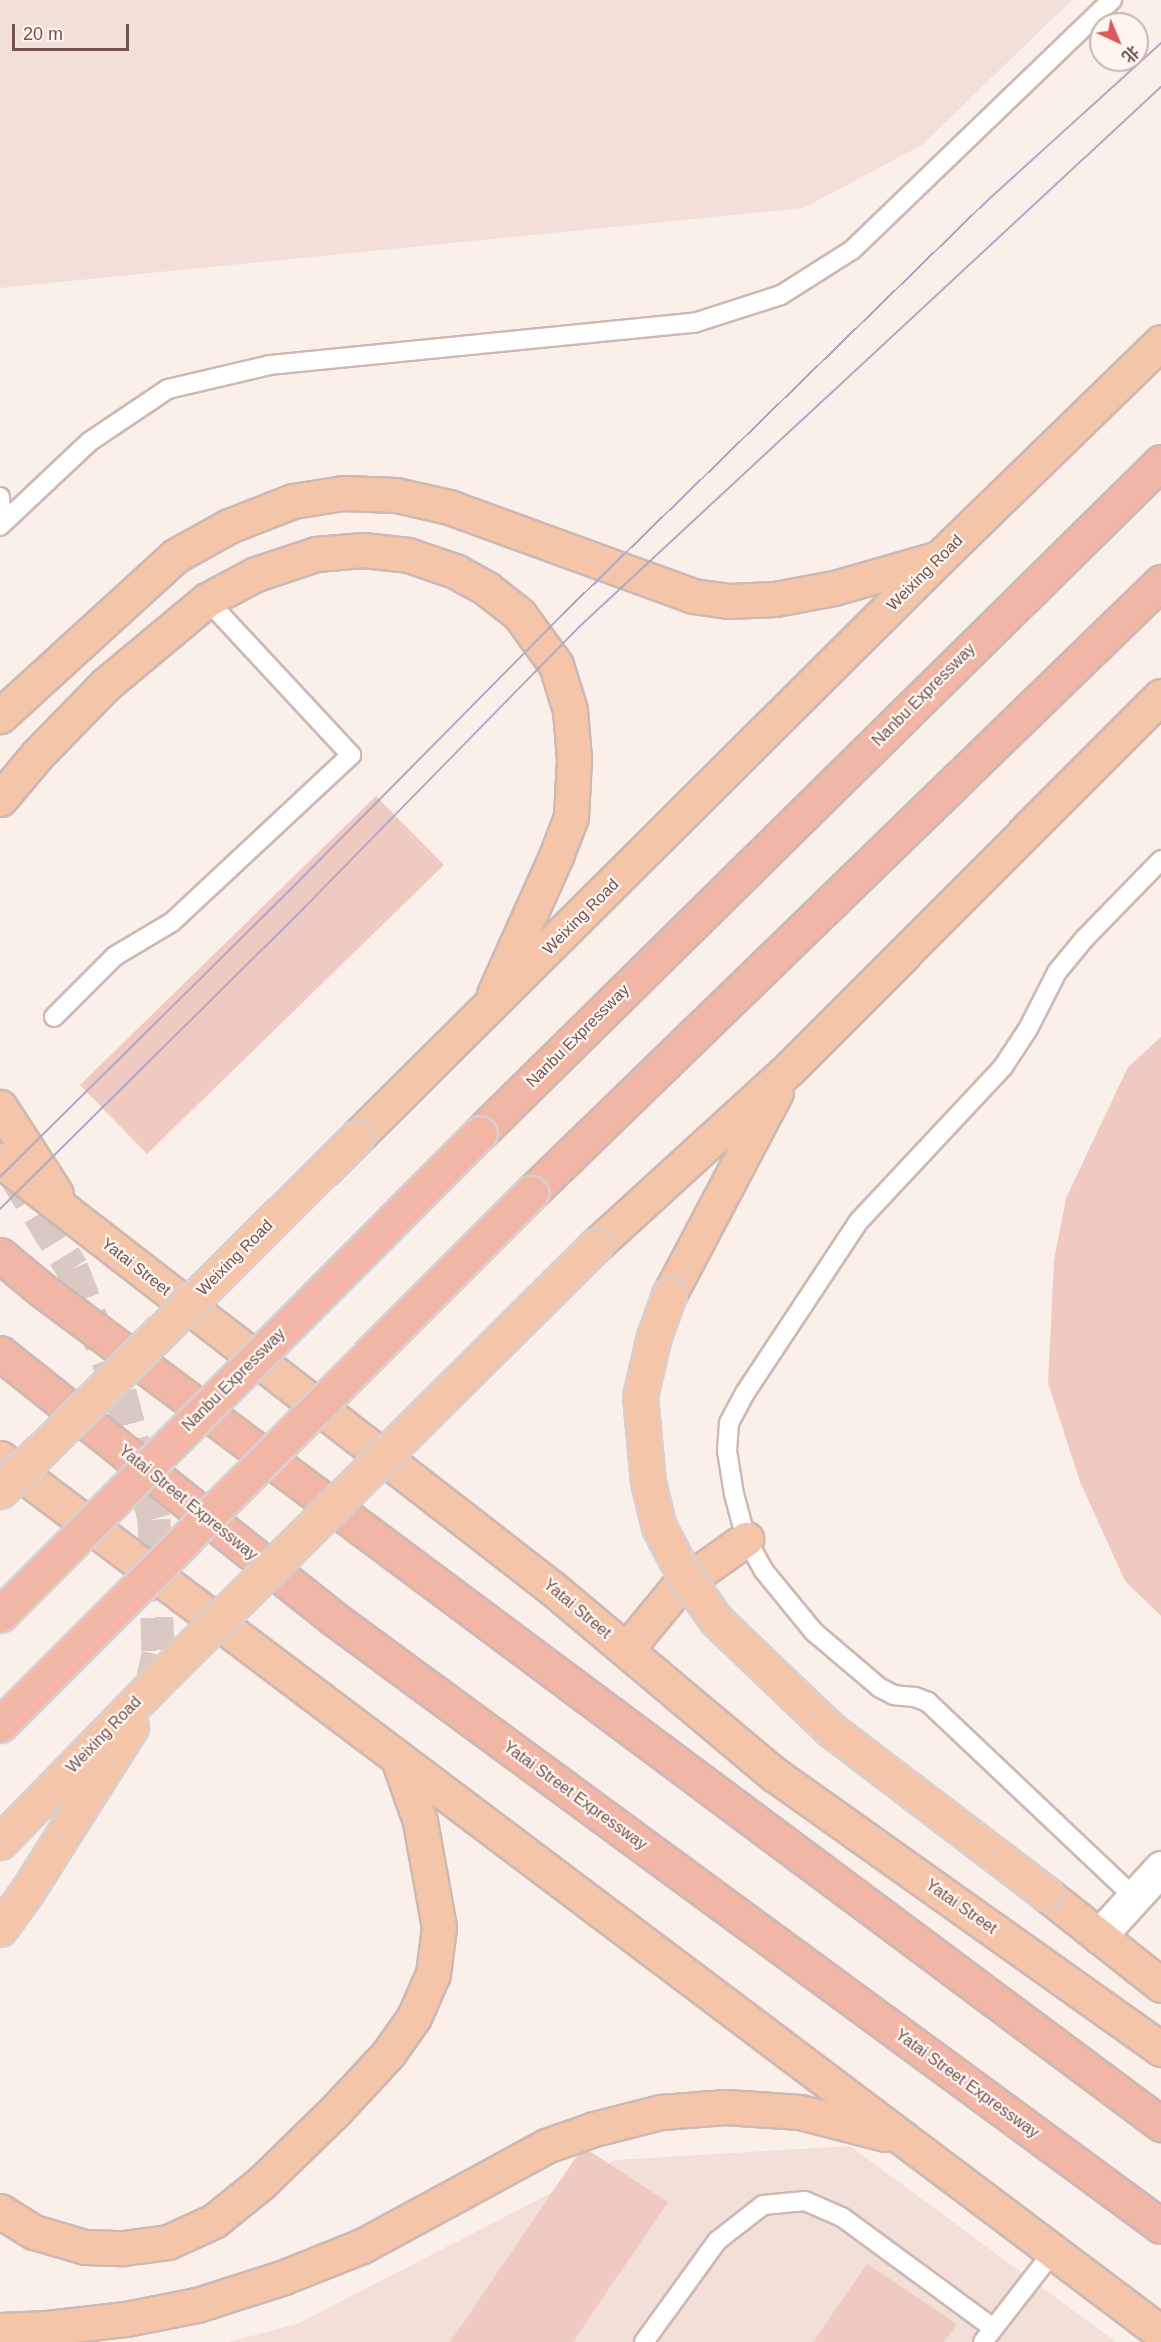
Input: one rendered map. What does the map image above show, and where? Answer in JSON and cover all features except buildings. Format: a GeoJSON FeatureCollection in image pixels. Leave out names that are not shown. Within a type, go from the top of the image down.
{"type":"FeatureCollection","features":[{"type":"Feature","properties":{"kind":"highway","name":"Nanbu Expressway"},"geometry":{"type":"LineString","coordinates":[[0,1615],[480,1133],[1161,462]]}},
{"type":"Feature","properties":{"kind":"highway"},"geometry":{"type":"LineString","coordinates":[[0,1725],[531,1193],[1161,582]]}},
{"type":"Feature","properties":{"kind":"highway"},"geometry":{"type":"LineString","coordinates":[[0,1255],[70,1311],[1161,2124]]}},
{"type":"Feature","properties":{"kind":"highway","name":"Yatai Street Expressway"},"geometry":{"type":"LineString","coordinates":[[0,1353],[333,1618],[1161,2226]]}},
{"type":"Feature","properties":{"kind":"main road","name":"Weixing Road"},"geometry":{"type":"LineString","coordinates":[[0,1491],[486,1011],[940,557],[1161,342]]}},
{"type":"Feature","properties":{"kind":"main road"},"geometry":{"type":"LineString","coordinates":[[0,716],[175,556],[229,526],[293,501],[343,493],[396,495],[449,507],[693,596],[728,602],[775,599],[834,588],[940,557]]}},
{"type":"Feature","properties":{"kind":"main road"},"geometry":{"type":"LineString","coordinates":[[0,799],[38,754],[105,685],[207,600],[256,574],[316,554],[363,550],[408,555],[455,571],[487,589],[519,614],[556,665],[570,711],[574,759],[571,817],[557,854],[486,1011]]}},
{"type":"Feature","properties":{"kind":"main road","name":"Weixing Road"},"geometry":{"type":"LineString","coordinates":[[0,1842],[165,1672],[595,1246],[790,1068],[1161,696]]}},
{"type":"Feature","properties":{"kind":"main road"},"geometry":{"type":"LineString","coordinates":[[790,1068],[669,1294],[654,1336],[640,1396],[648,1482],[659,1527],[683,1573],[716,1620],[830,1729],[1045,1893],[1161,1985]]}},
{"type":"Feature","properties":{"kind":"main road"},"geometry":{"type":"LineString","coordinates":[[0,1107],[72,1218]]}},
{"type":"Feature","properties":{"kind":"main road","name":"Yatai Street"},"geometry":{"type":"LineString","coordinates":[[0,1160],[552,1588],[774,1774],[1161,2049]]}},
{"type":"Feature","properties":{"kind":"main road"},"geometry":{"type":"LineString","coordinates":[[0,1458],[1161,2333]]}},
{"type":"Feature","properties":{"kind":"main road"},"geometry":{"type":"LineString","coordinates":[[626,1650],[677,1588],[746,1539]]}},
{"type":"Feature","properties":{"kind":"main road"},"geometry":{"type":"LineString","coordinates":[[0,1929],[28,1890],[165,1672]]}},
{"type":"Feature","properties":{"kind":"main road"},"geometry":{"type":"LineString","coordinates":[[0,2211],[34,2232],[85,2247],[123,2248],[168,2242],[214,2221],[261,2183],[335,2111],[388,2054],[414,2017],[433,1974],[439,1927],[432,1875],[420,1821],[398,1759]]}},
{"type":"Feature","properties":{"kind":"main road"},"geometry":{"type":"LineString","coordinates":[[0,2330],[47,2328],[126,2319],[198,2305],[284,2277],[362,2246],[546,2146],[594,2129],[661,2112],[726,2107],[800,2112],[902,2138]]}},
{"type":"Feature","properties":{"kind":"street"},"geometry":{"type":"LineString","coordinates":[[1099,1936],[1161,1868]]}},
{"type":"Feature","properties":{"kind":"lane"},"geometry":{"type":"LineString","coordinates":[[1,525],[88,442],[168,389],[270,365],[694,323],[781,295],[852,250],[1112,0]]}},
{"type":"Feature","properties":{"kind":"lane"},"geometry":{"type":"LineString","coordinates":[[0,497],[1,525]]}},
{"type":"Feature","properties":{"kind":"lane"},"geometry":{"type":"LineString","coordinates":[[54,1017],[115,956],[172,922],[351,755],[207,600]]}},
{"type":"Feature","properties":{"kind":"lane"},"geometry":{"type":"LineString","coordinates":[[1134,1897],[928,1702],[915,1696],[894,1695],[880,1688],[814,1632],[764,1571],[746,1539],[734,1494],[727,1451],[729,1422],[745,1393],[859,1221],[1003,1067],[1028,1029],[1057,972],[1085,938],[1161,860]]}},
{"type":"Feature","properties":{"kind":"lane"},"geometry":{"type":"LineString","coordinates":[[644,2342],[717,2241],[763,2205],[805,2201],[842,2217],[988,2335],[1052,2253]]}},
{"type":"Feature","properties":{"kind":"shaded area"},"geometry":{"type":"Polygon","coordinates":[[[0,0],[1072,0],[922,145],[804,208],[0,288],[0,0]]]}},
{"type":"Feature","properties":{"kind":"shaded area"},"geometry":{"type":"Polygon","coordinates":[[[850,2146],[1116,2342],[228,2342],[297,2324],[615,2160],[850,2146]]]}},
{"type":"Feature","properties":{"kind":"tunnel"},"geometry":{"type":"LineString","coordinates":[[13,1172],[72,1268],[120,1392],[154,1519],[158,1654],[148,1701]]}},
{"type":"Feature","properties":{"kind":"tram line"},"geometry":{"type":"LineString","coordinates":[[0,1177],[289,891],[563,614],[988,200],[1161,43]]}},
{"type":"Feature","properties":{"kind":"tram line"},"geometry":{"type":"LineString","coordinates":[[0,1209],[305,907],[578,628],[1161,87]]}}]}
